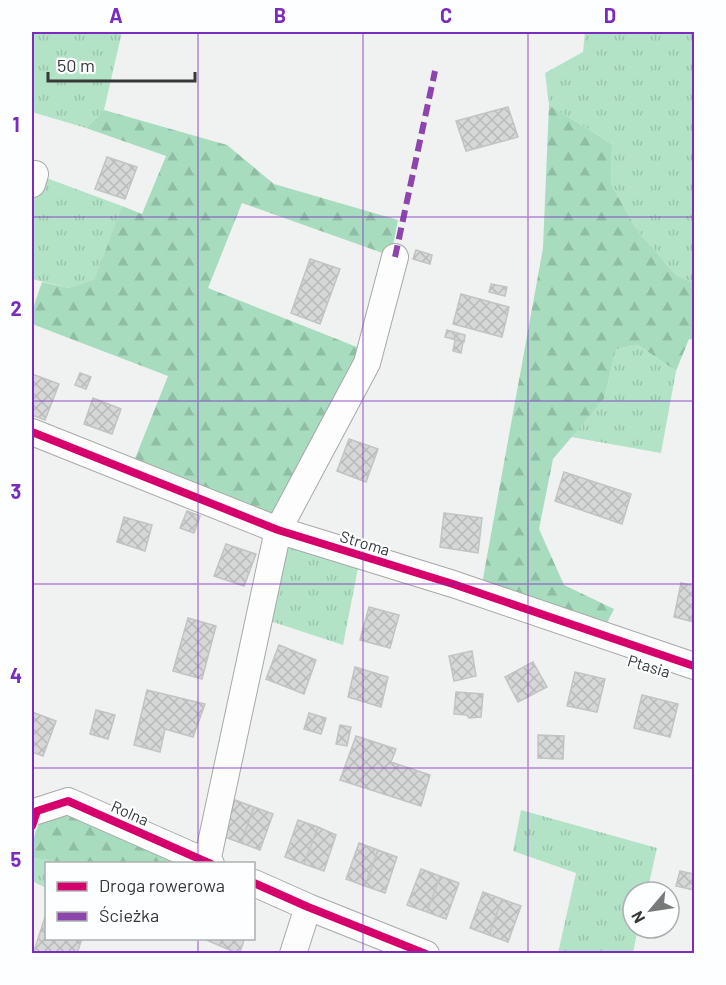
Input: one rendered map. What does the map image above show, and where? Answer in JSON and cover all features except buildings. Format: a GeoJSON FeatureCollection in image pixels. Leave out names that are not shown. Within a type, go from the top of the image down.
{"type":"FeatureCollection","features":[{"type":"Feature","properties":{"kind":"street"},"geometry":{"type":"LineString","coordinates":[[209,862],[278,530],[367,363],[395,257]]}},
{"type":"Feature","properties":{"kind":"street","name":"Stroma"},"geometry":{"type":"LineString","coordinates":[[32,432],[278,530],[453,584],[694,666]]}},
{"type":"Feature","properties":{"kind":"street","name":"Ptasia"},"geometry":{"type":"LineString","coordinates":[[604,652],[694,680]]}},
{"type":"Feature","properties":{"kind":"street","name":"Rolna"},"geometry":{"type":"LineString","coordinates":[[33,815],[68,801],[207,862]]}},
{"type":"Feature","properties":{"kind":"street"},"geometry":{"type":"LineString","coordinates":[[255,883],[426,954]]}},
{"type":"Feature","properties":{"kind":"street"},"geometry":{"type":"LineString","coordinates":[[293,954],[308,907]]}},
{"type":"Feature","properties":{"kind":"green space"},"geometry":{"type":"Polygon","coordinates":[[[32,32],[122,32],[104,110],[86,128],[32,112],[32,32]]]}},
{"type":"Feature","properties":{"kind":"green space"},"geometry":{"type":"Polygon","coordinates":[[[585,32],[694,32],[694,283],[676,275],[637,230],[611,184],[612,144],[549,105],[545,73],[583,52],[585,32]]]}},
{"type":"Feature","properties":{"kind":"green space"},"geometry":{"type":"Polygon","coordinates":[[[549,105],[612,144],[611,184],[637,230],[676,275],[694,283],[694,340],[689,339],[676,371],[638,345],[616,349],[604,399],[553,459],[539,529],[564,585],[614,609],[605,627],[482,584],[543,248],[549,105]]]}},
{"type":"Feature","properties":{"kind":"green space"},"geometry":{"type":"Polygon","coordinates":[[[104,110],[227,145],[274,184],[398,220],[391,256],[242,203],[208,288],[362,349],[283,505],[264,519],[132,466],[168,376],[32,324],[32,311],[42,282],[69,288],[95,279],[122,206],[142,214],[166,156],[86,128],[104,110]]]}},
{"type":"Feature","properties":{"kind":"green space"},"geometry":{"type":"Polygon","coordinates":[[[41,176],[122,206],[96,279],[69,288],[32,279],[32,197],[41,176]]]}},
{"type":"Feature","properties":{"kind":"green space"},"geometry":{"type":"Polygon","coordinates":[[[638,345],[676,371],[661,453],[571,437],[604,399],[616,349],[638,345]]]}},
{"type":"Feature","properties":{"kind":"green space"},"geometry":{"type":"Polygon","coordinates":[[[280,543],[358,568],[343,645],[264,619],[280,543]]]}},
{"type":"Feature","properties":{"kind":"green space"},"geometry":{"type":"Polygon","coordinates":[[[521,810],[657,848],[650,880],[621,880],[621,940],[636,940],[633,953],[558,953],[576,873],[513,851],[521,810]]]}},
{"type":"Feature","properties":{"kind":"green space"},"geometry":{"type":"Polygon","coordinates":[[[70,812],[180,862],[63,862],[32,858],[32,845],[38,823],[70,812]]]}},
{"type":"Feature","properties":{"kind":"green space"},"geometry":{"type":"Polygon","coordinates":[[[32,858],[70,862],[45,862],[45,888],[32,881],[32,858]]]}},
{"type":"Feature","properties":{"kind":"marked path"},"geometry":{"type":"LineString","coordinates":[[395,257],[435,71]]}},
{"type":"Feature","properties":{"kind":"cycle path"},"geometry":{"type":"LineString","coordinates":[[32,432],[278,530],[453,584],[694,666]]}},
{"type":"Feature","properties":{"kind":"cycle path"},"geometry":{"type":"LineString","coordinates":[[32,826],[37,811],[68,801],[206,862]]}},
{"type":"Feature","properties":{"kind":"cycle path"},"geometry":{"type":"LineString","coordinates":[[255,883],[426,954]]}}]}
